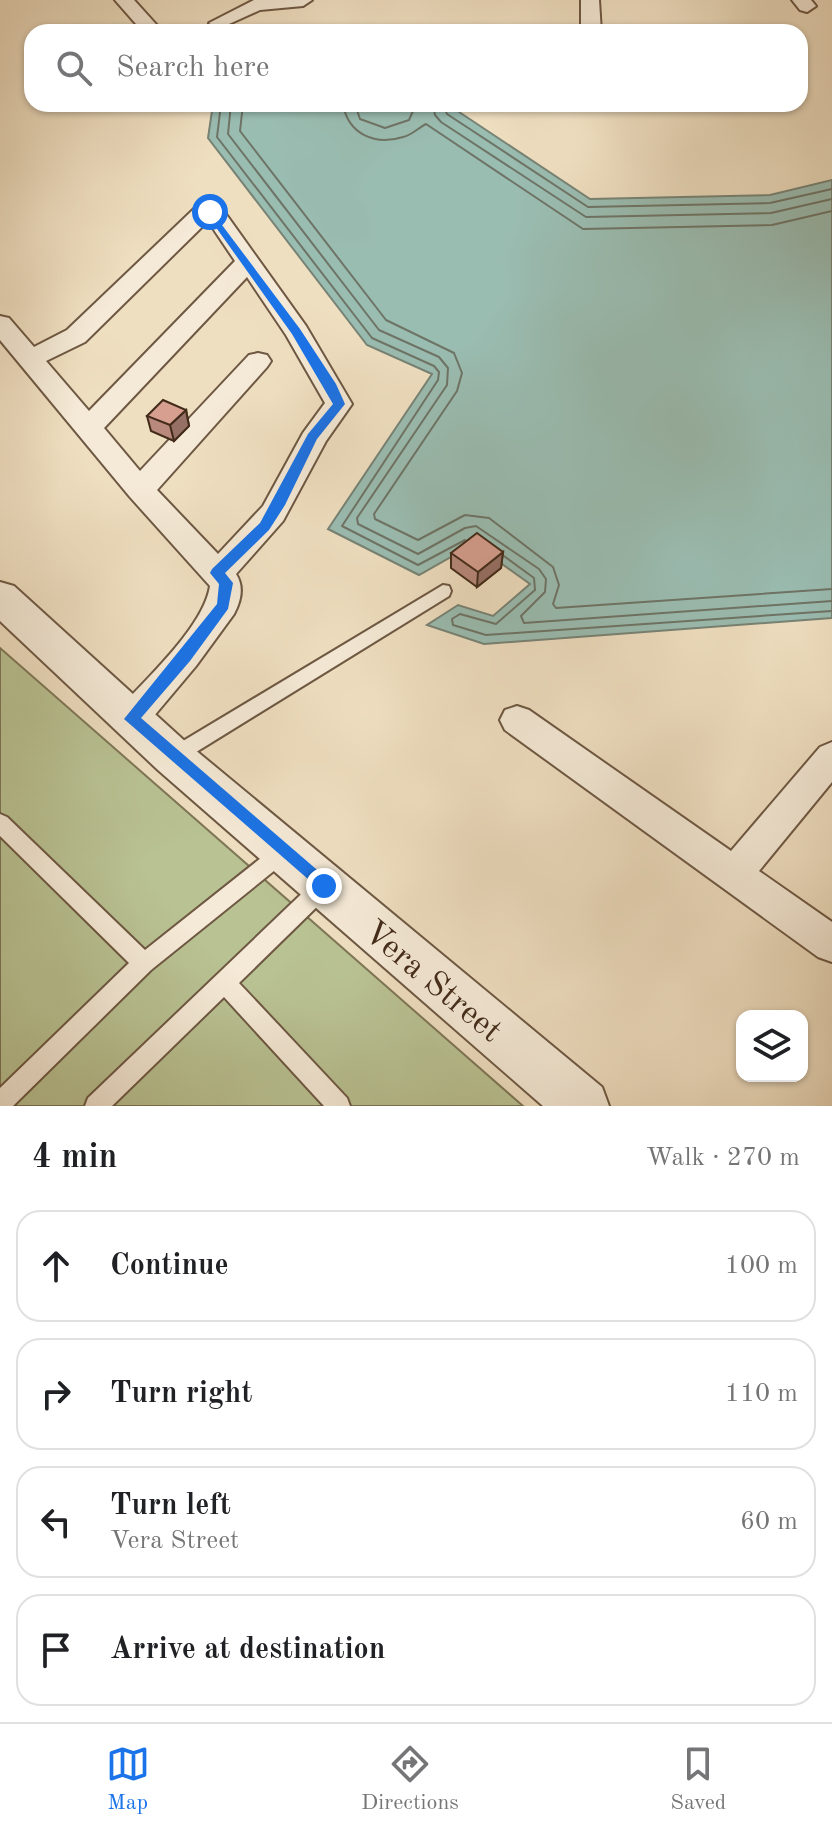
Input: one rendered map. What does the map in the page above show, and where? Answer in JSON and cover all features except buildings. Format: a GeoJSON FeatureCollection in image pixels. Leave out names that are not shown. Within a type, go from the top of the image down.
{"type":"FeatureCollection","features":[{"type":"Feature","properties":{"kind":"street"},"geometry":{"type":"LineString","coordinates":[[124,0],[146,24]]}},
{"type":"Feature","properties":{"kind":"street"},"geometry":{"type":"LineString","coordinates":[[218,23],[303,0]]}},
{"type":"Feature","properties":{"kind":"street"},"geometry":{"type":"LineString","coordinates":[[590,0],[591,24]]}},
{"type":"Feature","properties":{"kind":"street"},"geometry":{"type":"LineString","coordinates":[[29,358],[54,349],[76,336],[205,211],[215,215],[246,264],[297,332],[339,404],[312,437],[279,505],[265,526],[217,573]]}},
{"type":"Feature","properties":{"kind":"street"},"geometry":{"type":"LineString","coordinates":[[89,427],[246,264]]}},
{"type":"Feature","properties":{"kind":"street"},"geometry":{"type":"LineString","coordinates":[[0,324],[140,490],[226,583],[223,605],[185,657],[131,719]]}},
{"type":"Feature","properties":{"kind":"street"},"geometry":{"type":"LineString","coordinates":[[140,490],[258,361]]}},
{"type":"Feature","properties":{"kind":"street","name":"Vera Street"},"geometry":{"type":"LineString","coordinates":[[0,597],[173,757],[583,1106]]}},
{"type":"Feature","properties":{"kind":"street"},"geometry":{"type":"LineString","coordinates":[[517,720],[832,944]]}},
{"type":"Feature","properties":{"kind":"street"},"geometry":{"type":"LineString","coordinates":[[735,873],[832,757]]}},
{"type":"Feature","properties":{"kind":"lane"},"geometry":{"type":"LineString","coordinates":[[173,757],[443,591]]}},
{"type":"Feature","properties":{"kind":"lane"},"geometry":{"type":"LineString","coordinates":[[0,823],[144,963]]}},
{"type":"Feature","properties":{"kind":"lane"},"geometry":{"type":"LineString","coordinates":[[0,1103],[144,963],[285,851]]}},
{"type":"Feature","properties":{"kind":"lane"},"geometry":{"type":"LineString","coordinates":[[96,1106],[324,886]]}},
{"type":"Feature","properties":{"kind":"lane"},"geometry":{"type":"LineString","coordinates":[[224,982],[339,1106]]}},
{"type":"Feature","properties":{"kind":"green space"},"geometry":{"type":"Polygon","coordinates":[[[0,648],[523,1106],[0,1106],[0,648]]]}},
{"type":"Feature","properties":{"kind":"water"},"geometry":{"type":"Polygon","coordinates":[[[212,112],[459,112],[590,199],[770,195],[832,180],[832,618],[484,644],[427,625],[458,605],[493,616],[530,584],[474,544],[419,575],[328,529],[432,374],[367,345],[208,138],[212,112]]]}},
{"type":"Feature","properties":{"kind":"route"},"geometry":{"type":"LineString","coordinates":[[210,212],[297,332],[339,404],[312,437],[279,505],[265,526],[217,573],[226,583],[223,605],[185,657],[131,719],[324,886]]}}]}
